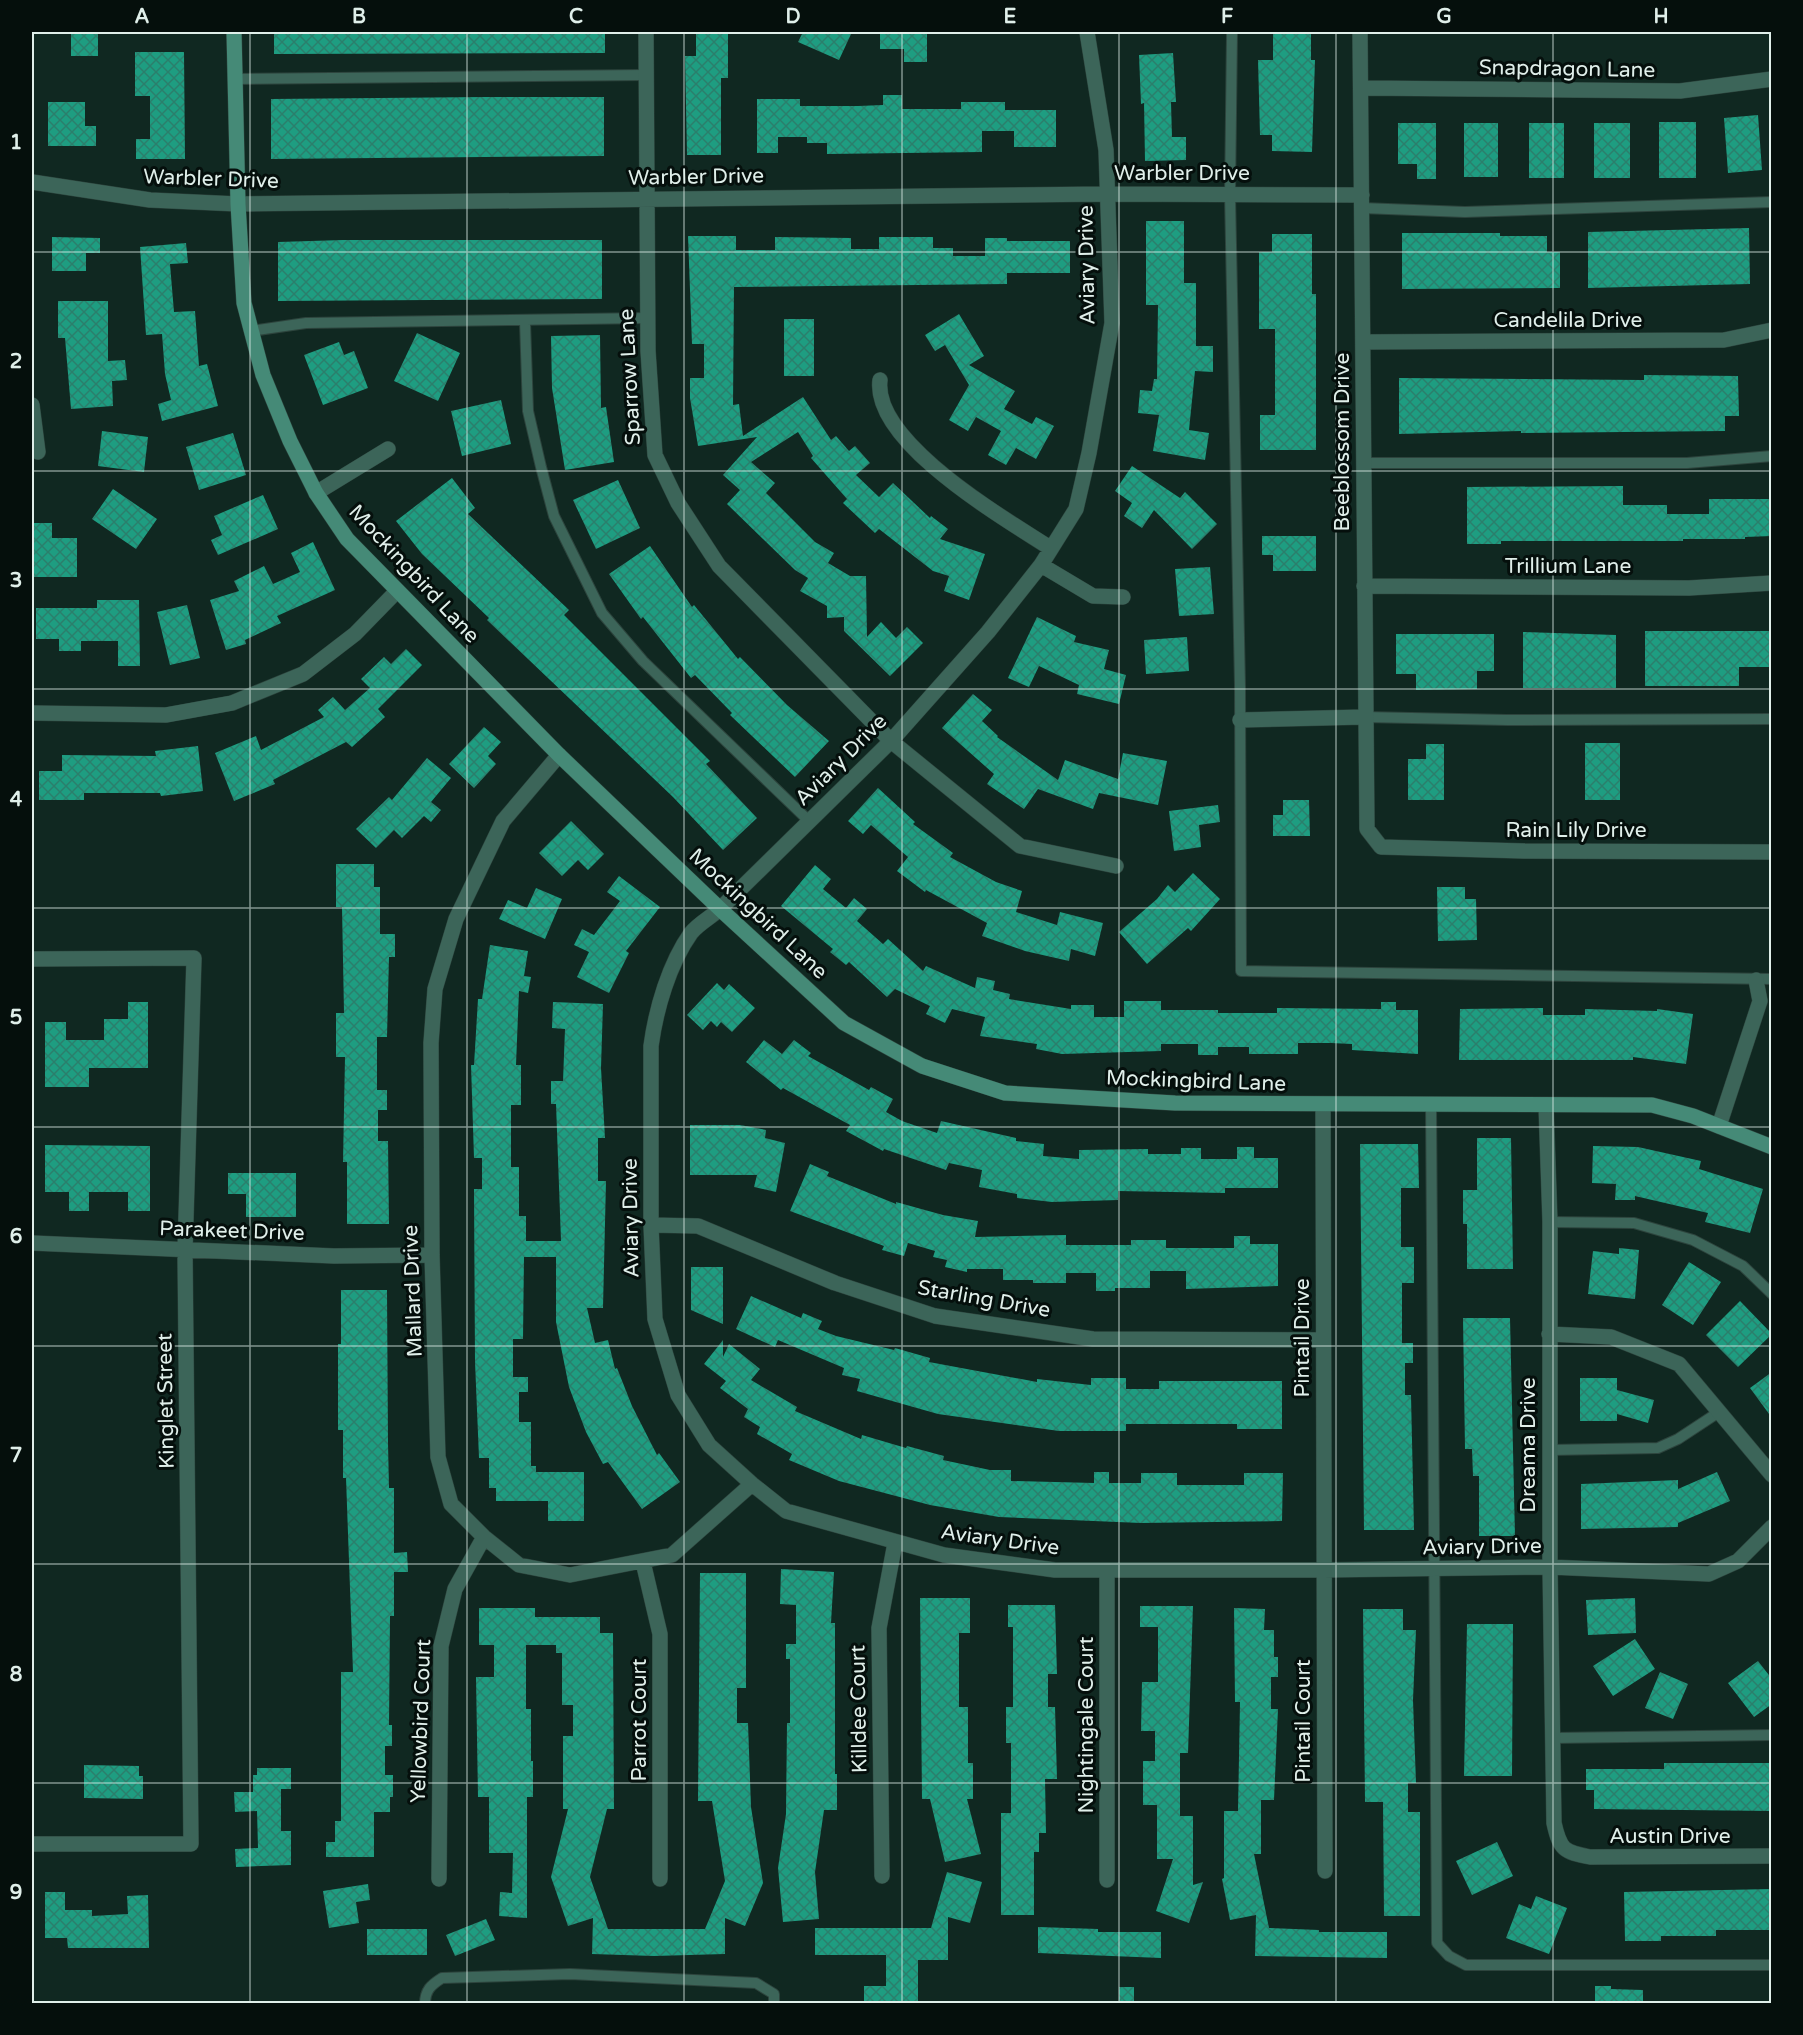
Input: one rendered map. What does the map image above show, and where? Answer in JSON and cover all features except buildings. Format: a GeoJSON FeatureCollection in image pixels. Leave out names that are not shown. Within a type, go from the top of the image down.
{"type":"FeatureCollection","features":[{"type":"Feature","properties":{"kind":"street","name":"Mockingbird Lane"},"geometry":{"type":"LineString","coordinates":[[234,32],[238,204],[244,303],[262,375],[290,441],[316,493],[347,539],[559,755],[720,909],[844,1023],[922,1065],[1005,1094],[1175,1103],[1652,1105],[1719,1126],[1772,1147]]}},
{"type":"Feature","properties":{"kind":"street","name":"Sparrow Lane"},"geometry":{"type":"LineString","coordinates":[[646,32],[648,318],[655,455],[678,503],[718,566],[891,741],[1020,846],[1116,866]]}},
{"type":"Feature","properties":{"kind":"street","name":"Aviary Drive"},"geometry":{"type":"LineString","coordinates":[[1087,32],[1097,80],[1106,150],[1112,322],[1089,453],[1076,509],[1041,565],[988,632],[891,741],[720,909],[692,932],[676,961],[655,1019],[651,1046],[651,1225],[655,1319],[678,1395],[710,1445],[752,1485],[786,1511],[944,1555],[1055,1570],[1550,1567],[1709,1574],[1738,1561],[1772,1527]]}},
{"type":"Feature","properties":{"kind":"street","name":"Beeblossom Drive"},"geometry":{"type":"LineString","coordinates":[[1360,32],[1364,717],[1367,829],[1381,847]]}},
{"type":"Feature","properties":{"kind":"street","name":"Snapdragon Lane"},"geometry":{"type":"LineString","coordinates":[[1362,88],[1680,91],[1772,79]]}},
{"type":"Feature","properties":{"kind":"street","name":"Warbler Drive"},"geometry":{"type":"LineString","coordinates":[[32,182],[150,200],[238,204],[1106,194],[1230,195],[1362,202]]}},
{"type":"Feature","properties":{"kind":"street","name":"Candelila Drive"},"geometry":{"type":"LineString","coordinates":[[1363,342],[1724,340],[1772,330]]}},
{"type":"Feature","properties":{"kind":"street"},"geometry":{"type":"LineString","coordinates":[[880,380],[879,393],[896,429],[952,484],[1050,548]]}},
{"type":"Feature","properties":{"kind":"street"},"geometry":{"type":"LineString","coordinates":[[32,405],[38,452]]}},
{"type":"Feature","properties":{"kind":"street"},"geometry":{"type":"LineString","coordinates":[[316,493],[388,449]]}},
{"type":"Feature","properties":{"kind":"street"},"geometry":{"type":"LineString","coordinates":[[1041,565],[1092,596],[1123,597]]}},
{"type":"Feature","properties":{"kind":"street","name":"Trillium Lane"},"geometry":{"type":"LineString","coordinates":[[1364,586],[1689,588],[1772,583]]}},
{"type":"Feature","properties":{"kind":"street"},"geometry":{"type":"LineString","coordinates":[[32,713],[166,715],[232,702],[303,674],[355,634],[397,591]]}},
{"type":"Feature","properties":{"kind":"street"},"geometry":{"type":"LineString","coordinates":[[1240,720],[1364,717]]}},
{"type":"Feature","properties":{"kind":"street","name":"Mallard Drive"},"geometry":{"type":"LineString","coordinates":[[559,755],[503,821],[456,919],[435,989],[431,1044],[432,1255],[438,1457],[451,1504],[484,1537],[519,1565],[570,1575],[672,1555],[752,1485]]}},
{"type":"Feature","properties":{"kind":"street","name":"Rain Lily Drive"},"geometry":{"type":"LineString","coordinates":[[1381,847],[1524,851],[1772,852]]}},
{"type":"Feature","properties":{"kind":"street","name":"Kinglet Street"},"geometry":{"type":"LineString","coordinates":[[32,959],[194,958],[185,1250],[191,1844],[32,1844]]}},
{"type":"Feature","properties":{"kind":"street"},"geometry":{"type":"LineString","coordinates":[[1719,1126],[1760,1001],[1756,980]]}},
{"type":"Feature","properties":{"kind":"street","name":"Dreama Drive"},"geometry":{"type":"LineString","coordinates":[[1546,1104],[1550,1221],[1550,1567],[1554,1823],[1558,1842],[1569,1853]]}},
{"type":"Feature","properties":{"kind":"street","name":"Pintail Drive"},"geometry":{"type":"LineString","coordinates":[[1323,1105],[1323,1570]]}},
{"type":"Feature","properties":{"kind":"street","name":"Starling Drive"},"geometry":{"type":"LineString","coordinates":[[651,1225],[698,1226],[835,1283],[935,1316],[1093,1339],[1323,1340]]}},
{"type":"Feature","properties":{"kind":"street","name":"Parakeet Drive"},"geometry":{"type":"LineString","coordinates":[[32,1244],[334,1256],[432,1255]]}},
{"type":"Feature","properties":{"kind":"street"},"geometry":{"type":"LineString","coordinates":[[1549,1334],[1611,1337],[1679,1364],[1772,1475]]}},
{"type":"Feature","properties":{"kind":"street","name":"Yellowbird Court"},"geometry":{"type":"LineString","coordinates":[[439,1879],[441,1646],[455,1589],[484,1537]]}},
{"type":"Feature","properties":{"kind":"street","name":"Killdee Court"},"geometry":{"type":"LineString","coordinates":[[882,1876],[879,1628],[895,1543]]}},
{"type":"Feature","properties":{"kind":"street","name":"Parrot Court"},"geometry":{"type":"LineString","coordinates":[[643,1562],[660,1634],[660,1879]]}},
{"type":"Feature","properties":{"kind":"street","name":"Nightingale Court"},"geometry":{"type":"LineString","coordinates":[[1107,1570],[1107,1880]]}},
{"type":"Feature","properties":{"kind":"street","name":"Pintail Court"},"geometry":{"type":"LineString","coordinates":[[1323,1570],[1325,1871]]}},
{"type":"Feature","properties":{"kind":"street","name":"Austin Drive"},"geometry":{"type":"LineString","coordinates":[[1569,1853],[1590,1857],[1772,1856]]}},
{"type":"Feature","properties":{"kind":"lane"},"geometry":{"type":"LineString","coordinates":[[1232,32],[1230,195],[1240,720],[1241,971],[1772,979]]}},
{"type":"Feature","properties":{"kind":"lane"},"geometry":{"type":"LineString","coordinates":[[235,79],[646,75]]}},
{"type":"Feature","properties":{"kind":"lane"},"geometry":{"type":"LineString","coordinates":[[1362,202],[1465,212],[1772,202]]}},
{"type":"Feature","properties":{"kind":"lane"},"geometry":{"type":"LineString","coordinates":[[251,331],[306,324],[525,322],[648,318]]}},
{"type":"Feature","properties":{"kind":"lane"},"geometry":{"type":"LineString","coordinates":[[525,322],[528,411],[541,467],[554,516],[602,613],[643,661],[809,821]]}},
{"type":"Feature","properties":{"kind":"lane"},"geometry":{"type":"LineString","coordinates":[[1363,462],[1687,464],[1772,456]]}},
{"type":"Feature","properties":{"kind":"lane"},"geometry":{"type":"LineString","coordinates":[[1364,717],[1507,720],[1772,719]]}},
{"type":"Feature","properties":{"kind":"lane"},"geometry":{"type":"LineString","coordinates":[[1431,1104],[1437,1943],[1441,1950],[1466,1965],[1772,1965]]}},
{"type":"Feature","properties":{"kind":"lane"},"geometry":{"type":"LineString","coordinates":[[1550,1221],[1634,1223],[1693,1240],[1743,1266],[1772,1293]]}},
{"type":"Feature","properties":{"kind":"lane"},"geometry":{"type":"LineString","coordinates":[[1550,1450],[1658,1448],[1678,1440],[1719,1412]]}},
{"type":"Feature","properties":{"kind":"lane"},"geometry":{"type":"LineString","coordinates":[[1552,1738],[1772,1735]]}},
{"type":"Feature","properties":{"kind":"lane"},"geometry":{"type":"LineString","coordinates":[[425,2004],[425,1994],[433,1983],[442,1978],[570,1974],[756,1983],[774,1994],[774,2004]]}}]}
